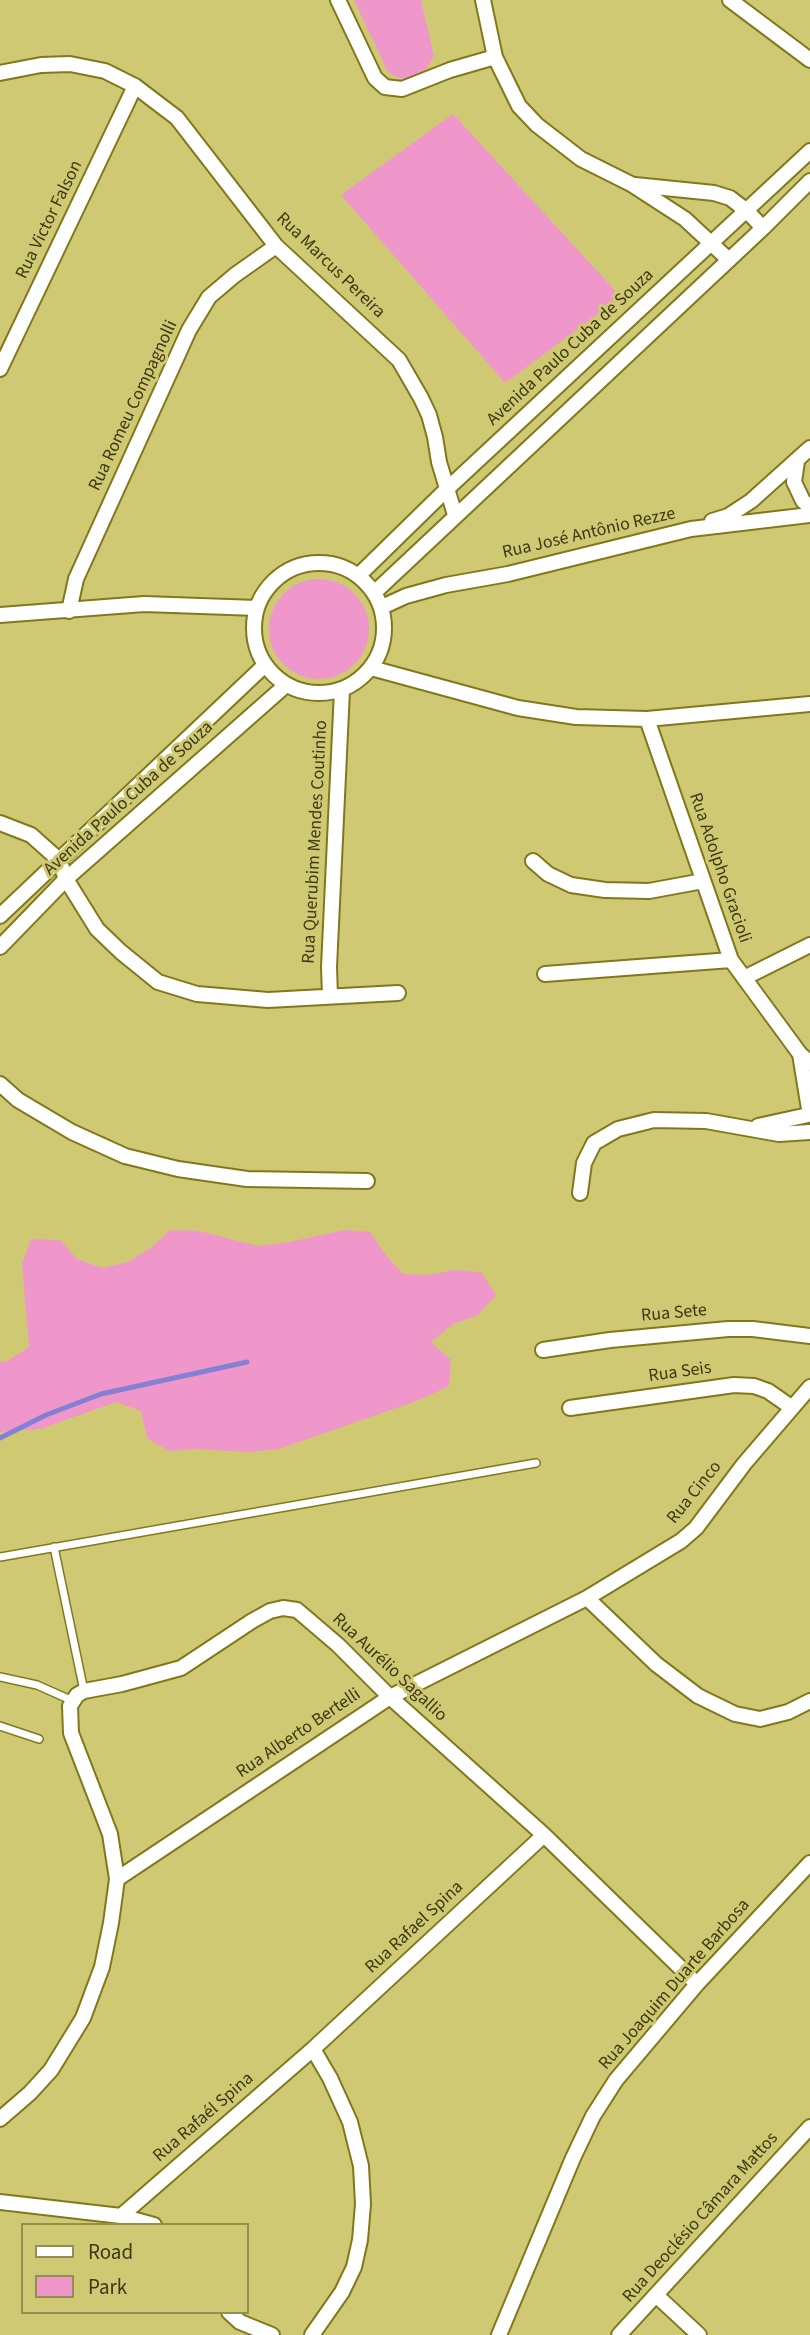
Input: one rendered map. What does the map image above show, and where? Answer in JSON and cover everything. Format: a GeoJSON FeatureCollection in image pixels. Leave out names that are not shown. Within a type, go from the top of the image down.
{"type":"FeatureCollection","features":[{"type":"Feature","properties":{"kind":"street"},"geometry":{"type":"LineString","coordinates":[[338,0],[375,78],[385,88],[402,89],[450,70],[495,57]]}},
{"type":"Feature","properties":{"kind":"street"},"geometry":{"type":"LineString","coordinates":[[483,0],[495,57],[519,106],[537,125],[581,159],[631,184],[685,219],[729,260]]}},
{"type":"Feature","properties":{"kind":"street"},"geometry":{"type":"LineString","coordinates":[[730,0],[810,60]]}},
{"type":"Feature","properties":{"kind":"street","name":"Rua Marcus Pereira"},"geometry":{"type":"LineString","coordinates":[[0,73],[41,65],[70,64],[105,71],[135,86],[177,118],[276,246],[399,360],[429,415],[446,490],[455,515]]}},
{"type":"Feature","properties":{"kind":"street","name":"Rua Victor Falson"},"geometry":{"type":"LineString","coordinates":[[0,369],[135,86]]}},
{"type":"Feature","properties":{"kind":"street","name":"Avenida Paulo Cuba de Souza"},"geometry":{"type":"LineString","coordinates":[[359,575],[446,490],[810,151]]}},
{"type":"Feature","properties":{"kind":"street"},"geometry":{"type":"LineString","coordinates":[[375,592],[810,181]]}},
{"type":"Feature","properties":{"kind":"street"},"geometry":{"type":"LineString","coordinates":[[631,184],[730,198],[763,228]]}},
{"type":"Feature","properties":{"kind":"street","name":"Rua Romeu Compagnolli"},"geometry":{"type":"LineString","coordinates":[[69,611],[76,579],[189,330],[209,298],[235,275],[276,246]]}},
{"type":"Feature","properties":{"kind":"street"},"geometry":{"type":"LineString","coordinates":[[691,529],[728,516],[751,501],[810,448]]}},
{"type":"Feature","properties":{"kind":"street"},"geometry":{"type":"LineString","coordinates":[[797,461],[794,482],[803,501],[810,508]]}},
{"type":"Feature","properties":{"kind":"street","name":"Rua José Antônio Rezze"},"geometry":{"type":"LineString","coordinates":[[382,607],[406,596],[446,585],[508,574],[691,529],[810,515]]}},
{"type":"Feature","properties":{"kind":"street"},"geometry":{"type":"LineString","coordinates":[[320,562],[341,565],[359,575],[375,592],[382,607],[385,628],[382,649],[372,668],[358,681],[342,690],[324,694],[304,692],[286,685],[265,665],[255,642],[254,625],[257,608],[266,589],[281,574],[299,565],[320,562]]}},
{"type":"Feature","properties":{"kind":"street"},"geometry":{"type":"LineString","coordinates":[[0,615],[144,604],[257,608]]}},
{"type":"Feature","properties":{"kind":"street","name":"Avenida Paulo Cuba de Souza"},"geometry":{"type":"LineString","coordinates":[[0,916],[265,665]]}},
{"type":"Feature","properties":{"kind":"street"},"geometry":{"type":"LineString","coordinates":[[372,668],[518,708],[576,717],[647,719],[810,704]]}},
{"type":"Feature","properties":{"kind":"street","name":"Avenida Paulo Cuba de Souza"},"geometry":{"type":"LineString","coordinates":[[0,947],[66,879],[286,685]]}},
{"type":"Feature","properties":{"kind":"street","name":"Rua Querubim Mendes Coutinho"},"geometry":{"type":"LineString","coordinates":[[330,996],[329,967],[342,690]]}},
{"type":"Feature","properties":{"kind":"street","name":"Rua Adolpho Gracioli"},"geometry":{"type":"LineString","coordinates":[[647,719],[731,960],[805,1058],[809,1114]]}},
{"type":"Feature","properties":{"kind":"street"},"geometry":{"type":"LineString","coordinates":[[0,823],[31,835],[59,860],[66,879],[97,929],[158,982],[197,994],[268,1000],[398,993]]}},
{"type":"Feature","properties":{"kind":"street"},"geometry":{"type":"LineString","coordinates":[[533,861],[548,874],[571,885],[605,890],[649,891],[703,881]]}},
{"type":"Feature","properties":{"kind":"street"},"geometry":{"type":"LineString","coordinates":[[744,978],[810,944]]}},
{"type":"Feature","properties":{"kind":"street"},"geometry":{"type":"LineString","coordinates":[[544,974],[731,960]]}},
{"type":"Feature","properties":{"kind":"street"},"geometry":{"type":"LineString","coordinates":[[0,1084],[18,1100],[72,1132],[125,1156],[178,1169],[247,1179],[367,1181]]}},
{"type":"Feature","properties":{"kind":"street"},"geometry":{"type":"LineString","coordinates":[[746,1128],[809,1114]]}},
{"type":"Feature","properties":{"kind":"street"},"geometry":{"type":"LineString","coordinates":[[580,1193],[584,1163],[594,1143],[618,1129],[654,1119],[706,1121],[779,1134],[810,1132]]}},
{"type":"Feature","properties":{"kind":"street","name":"Rua Sete"},"geometry":{"type":"LineString","coordinates":[[542,1350],[610,1339],[728,1329],[753,1329],[810,1336]]}},
{"type":"Feature","properties":{"kind":"street","name":"Rua Seis"},"geometry":{"type":"LineString","coordinates":[[570,1408],[734,1385],[754,1386],[768,1391],[791,1408]]}},
{"type":"Feature","properties":{"kind":"street","name":"Rua Cinco"},"geometry":{"type":"LineString","coordinates":[[587,1598],[668,1550],[696,1528],[744,1464],[810,1387]]}},
{"type":"Feature","properties":{"kind":"street"},"geometry":{"type":"LineString","coordinates":[[587,1598],[656,1664],[698,1696],[735,1714],[760,1719],[788,1712],[810,1701]]}},
{"type":"Feature","properties":{"kind":"street","name":"Rua Alberto Bertelli"},"geometry":{"type":"LineString","coordinates":[[117,1879],[390,1697],[587,1598]]}},
{"type":"Feature","properties":{"kind":"street","name":"Rua Aurélio Sagallio"},"geometry":{"type":"LineString","coordinates":[[78,1696],[181,1668],[270,1611],[284,1608],[297,1610],[544,1835],[697,1984]]}},
{"type":"Feature","properties":{"kind":"street"},"geometry":{"type":"LineString","coordinates":[[0,2119],[51,2070],[83,2018],[103,1967],[117,1879],[110,1834],[71,1733],[70,1720],[78,1696]]}},
{"type":"Feature","properties":{"kind":"street","name":"Rua Rafael Spina"},"geometry":{"type":"LineString","coordinates":[[313,2049],[544,1835]]}},
{"type":"Feature","properties":{"kind":"street","name":"Rua Joaquim Duarte Barbosa"},"geometry":{"type":"LineString","coordinates":[[499,2335],[550,2210],[593,2116],[616,2080],[697,1984],[810,1863]]}},
{"type":"Feature","properties":{"kind":"street"},"geometry":{"type":"LineString","coordinates":[[312,2335],[342,2292],[354,2267],[363,2204],[361,2166],[350,2122],[313,2049]]}},
{"type":"Feature","properties":{"kind":"street","name":"Rua Rafaél Spina"},"geometry":{"type":"LineString","coordinates":[[121,2216],[313,2049]]}},
{"type":"Feature","properties":{"kind":"street","name":"Rua Deoclésio Câmara Mattos"},"geometry":{"type":"LineString","coordinates":[[620,2335],[810,2127]]}},
{"type":"Feature","properties":{"kind":"street"},"geometry":{"type":"LineString","coordinates":[[0,2202],[121,2216],[147,2223]]}},
{"type":"Feature","properties":{"kind":"street"},"geometry":{"type":"LineString","coordinates":[[657,2296],[699,2335]]}},
{"type":"Feature","properties":{"kind":"street"},"geometry":{"type":"LineString","coordinates":[[231,2314],[240,2322],[272,2335]]}},
{"type":"Feature","properties":{"kind":"lane"},"geometry":{"type":"LineString","coordinates":[[0,1557],[536,1463]]}},
{"type":"Feature","properties":{"kind":"lane"},"geometry":{"type":"LineString","coordinates":[[0,1677],[78,1696],[54,1547]]}},
{"type":"Feature","properties":{"kind":"lane"},"geometry":{"type":"LineString","coordinates":[[0,1726],[39,1740]]}},
{"type":"Feature","properties":{"kind":"green space"},"geometry":{"type":"Polygon","coordinates":[[[354,0],[421,0],[434,56],[424,72],[406,79],[388,72],[354,0]]]}},
{"type":"Feature","properties":{"kind":"green space"},"geometry":{"type":"Polygon","coordinates":[[[453,114],[621,297],[505,383],[341,195],[453,114]]]}},
{"type":"Feature","properties":{"kind":"green space"},"geometry":{"type":"Polygon","coordinates":[[[319,579],[347,587],[361,601],[369,629],[361,657],[347,671],[319,679],[291,671],[277,657],[269,629],[277,601],[291,587],[319,579]]]}},
{"type":"Feature","properties":{"kind":"green space"},"geometry":{"type":"Polygon","coordinates":[[[170,1230],[199,1231],[258,1246],[345,1230],[370,1232],[403,1274],[429,1275],[455,1270],[481,1272],[496,1295],[478,1315],[453,1324],[431,1342],[451,1360],[449,1386],[422,1399],[279,1449],[248,1452],[197,1449],[169,1451],[147,1438],[141,1411],[116,1402],[40,1429],[0,1432],[0,1361],[6,1362],[29,1347],[22,1264],[31,1239],[60,1240],[77,1259],[102,1268],[128,1262],[152,1247],[170,1230]]]}},
{"type":"Feature","properties":{"kind":"waterway"},"geometry":{"type":"LineString","coordinates":[[0,1438],[46,1415],[101,1394],[247,1362]]}}]}
